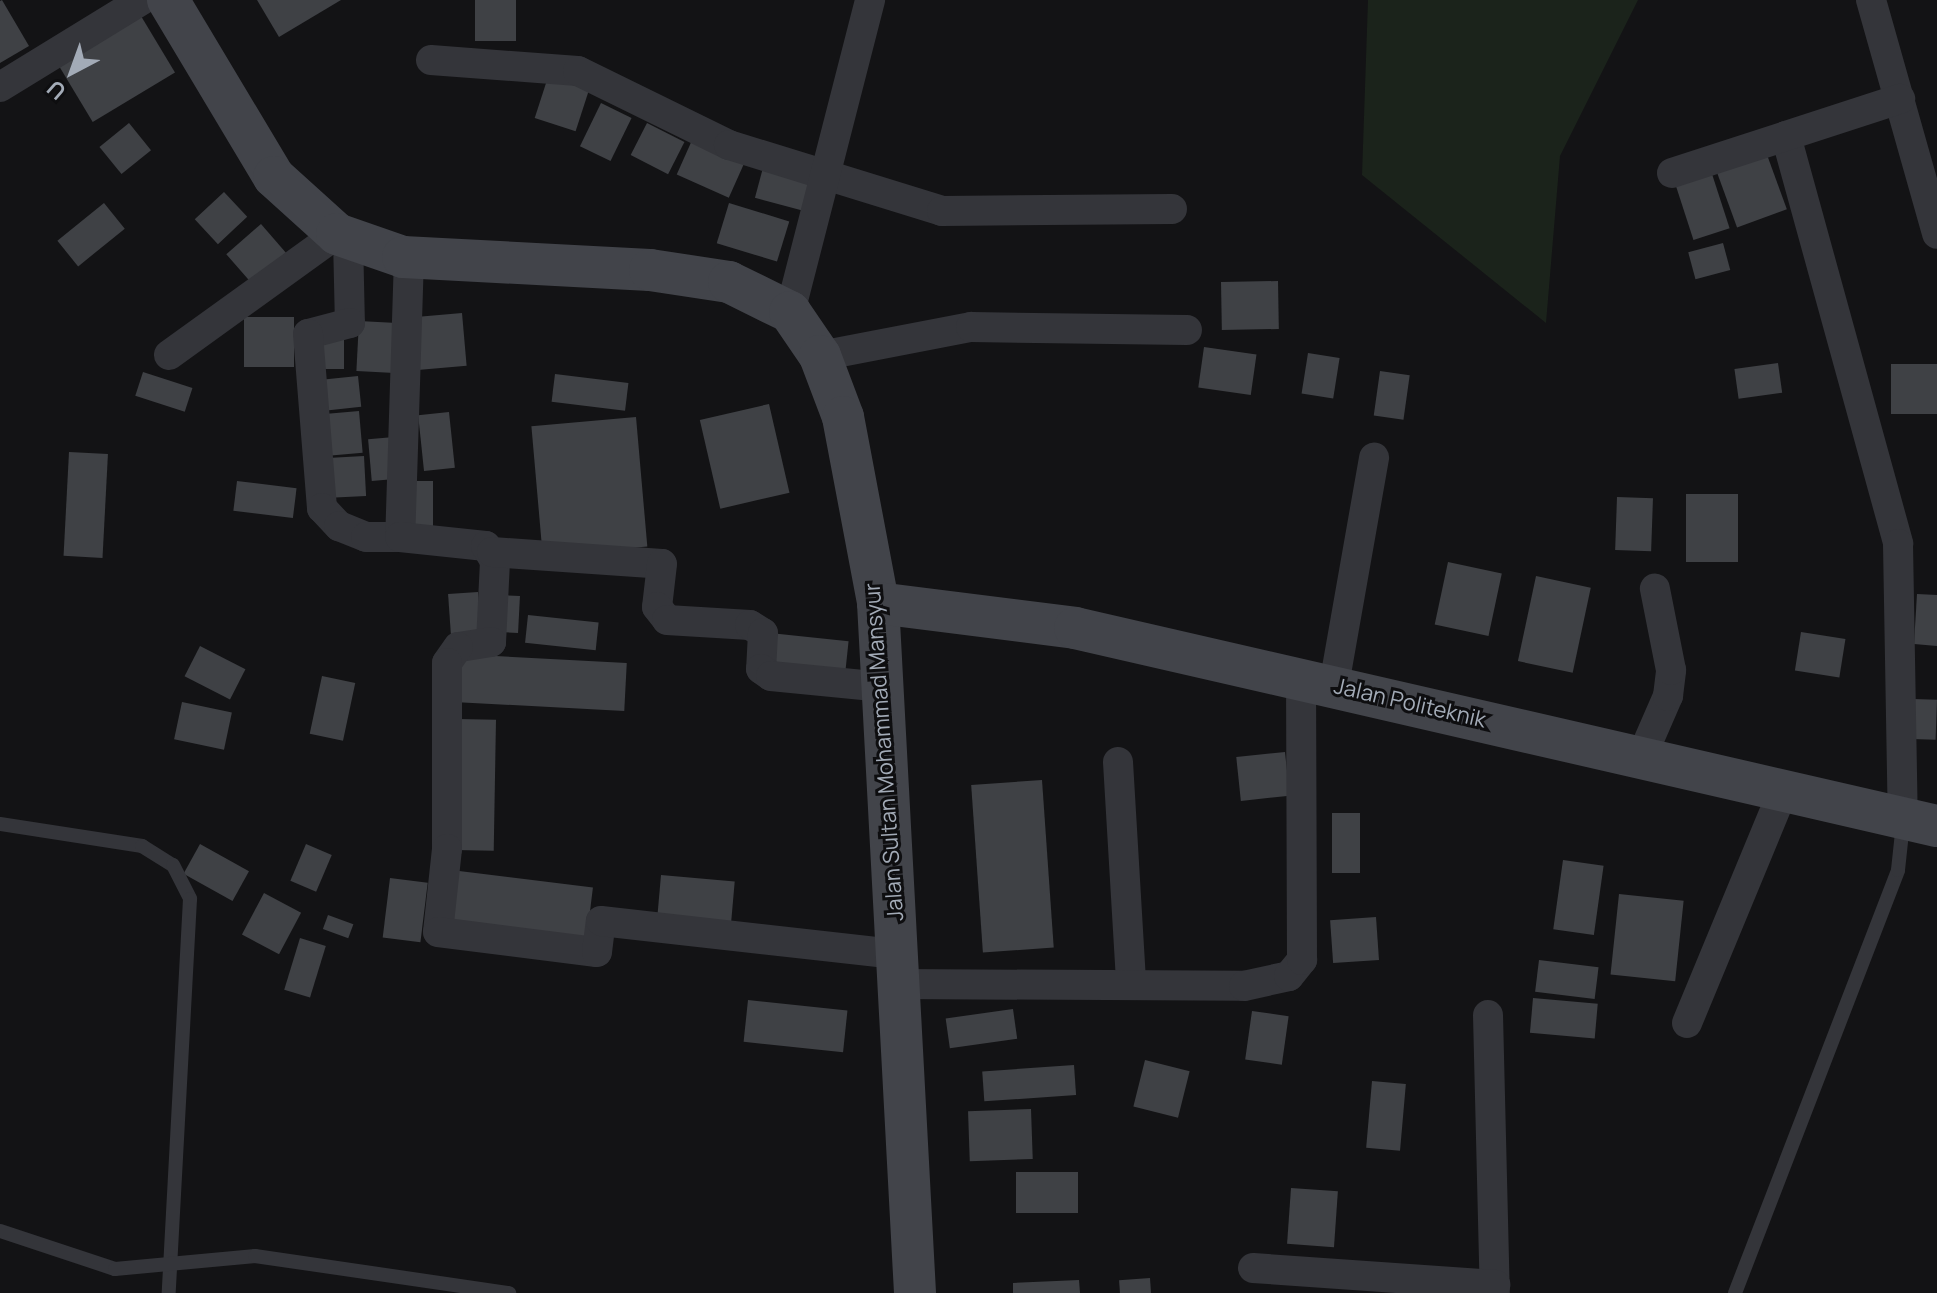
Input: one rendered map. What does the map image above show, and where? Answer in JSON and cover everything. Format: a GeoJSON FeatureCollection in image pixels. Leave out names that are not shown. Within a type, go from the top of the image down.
{"type":"FeatureCollection","features":[{"type":"Feature","properties":{"kind":"street"},"geometry":{"type":"LineString","coordinates":[[0,87],[142,0]]}},
{"type":"Feature","properties":{"kind":"street","name":"Jalan Sultan Mohammad Mansyur"},"geometry":{"type":"LineString","coordinates":[[168,0],[274,177],[342,236],[409,257],[650,270],[701,276],[755,290],[790,312],[820,356],[843,417],[878,603],[915,1293]]}},
{"type":"Feature","properties":{"kind":"street"},"geometry":{"type":"LineString","coordinates":[[790,312],[830,179],[870,0]]}},
{"type":"Feature","properties":{"kind":"street"},"geometry":{"type":"LineString","coordinates":[[1871,0],[1900,99],[1928,164],[1937,234]]}},
{"type":"Feature","properties":{"kind":"street"},"geometry":{"type":"LineString","coordinates":[[431,60],[578,71],[729,145],[830,179],[942,211],[1172,209]]}},
{"type":"Feature","properties":{"kind":"street"},"geometry":{"type":"LineString","coordinates":[[1672,173],[1900,99]]}},
{"type":"Feature","properties":{"kind":"street"},"geometry":{"type":"LineString","coordinates":[[1786,136],[1898,544],[1920,825]]}},
{"type":"Feature","properties":{"kind":"street"},"geometry":{"type":"LineString","coordinates":[[169,355],[342,236],[350,323],[308,334],[322,508],[339,526],[366,537],[400,537],[492,552],[662,564],[657,607],[667,620],[750,625],[763,633],[761,669],[771,676],[883,687]]}},
{"type":"Feature","properties":{"kind":"street"},"geometry":{"type":"LineString","coordinates":[[400,537],[409,257]]}},
{"type":"Feature","properties":{"kind":"street"},"geometry":{"type":"LineString","coordinates":[[820,356],[971,327],[1187,330]]}},
{"type":"Feature","properties":{"kind":"street"},"geometry":{"type":"LineString","coordinates":[[492,552],[491,642],[458,647],[447,663],[447,849],[438,932],[597,952],[601,921],[897,969],[1131,983],[1276,983],[1302,960],[1318,681],[1374,457]]}},
{"type":"Feature","properties":{"kind":"street"},"geometry":{"type":"LineString","coordinates":[[1641,758],[1668,696],[1671,670],[1655,589]]}},
{"type":"Feature","properties":{"kind":"street","name":"Jalan Politeknik"},"geometry":{"type":"LineString","coordinates":[[878,603],[991,613],[1318,681],[1920,825]]}},
{"type":"Feature","properties":{"kind":"street"},"geometry":{"type":"LineString","coordinates":[[1118,762],[1131,983]]}},
{"type":"Feature","properties":{"kind":"street"},"geometry":{"type":"LineString","coordinates":[[1687,1023],[1783,791]]}},
{"type":"Feature","properties":{"kind":"street"},"geometry":{"type":"LineString","coordinates":[[1253,1268],[1495,1289],[1488,1015]]}},
{"type":"Feature","properties":{"kind":"lane"},"geometry":{"type":"LineString","coordinates":[[0,824],[142,846],[173,865],[190,899],[166,1266],[169,1293]]}},
{"type":"Feature","properties":{"kind":"lane"},"geometry":{"type":"LineString","coordinates":[[1735,1293],[1898,870],[1920,825]]}},
{"type":"Feature","properties":{"kind":"lane"},"geometry":{"type":"LineString","coordinates":[[0,1231],[115,1269],[271,1258],[509,1293]]}},
{"type":"Feature","properties":{"kind":"shaded area"},"geometry":{"type":"Polygon","coordinates":[[[1368,0],[1638,0],[1560,156],[1546,323],[1362,175],[1368,0]]]}},
{"type":"Feature","properties":{"kind":"building"},"geometry":{"type":"Polygon","coordinates":[[[257,0],[341,0],[279,37],[257,0]]]}},
{"type":"Feature","properties":{"kind":"building"},"geometry":{"type":"Polygon","coordinates":[[[475,0],[516,0],[516,41],[475,41],[475,0]]]}},
{"type":"Feature","properties":{"kind":"building"},"geometry":{"type":"Polygon","coordinates":[[[0,1],[29,46],[0,63],[0,1]]]}},
{"type":"Feature","properties":{"kind":"building"},"geometry":{"type":"Polygon","coordinates":[[[141,16],[175,73],[93,122],[59,65],[141,16]]]}},
{"type":"Feature","properties":{"kind":"building"},"geometry":{"type":"Polygon","coordinates":[[[548,77],[589,90],[576,131],[535,118],[548,77]]]}},
{"type":"Feature","properties":{"kind":"building"},"geometry":{"type":"Polygon","coordinates":[[[601,103],[632,118],[611,161],[580,146],[601,103]]]}},
{"type":"Feature","properties":{"kind":"building"},"geometry":{"type":"Polygon","coordinates":[[[129,123],[151,150],[121,174],[99,147],[129,123]]]}},
{"type":"Feature","properties":{"kind":"building"},"geometry":{"type":"Polygon","coordinates":[[[647,123],[684,142],[668,174],[631,155],[647,123]]]}},
{"type":"Feature","properties":{"kind":"building"},"geometry":{"type":"Polygon","coordinates":[[[693,138],[745,161],[729,198],[677,175],[693,138]]]}},
{"type":"Feature","properties":{"kind":"building"},"geometry":{"type":"Polygon","coordinates":[[[1766,152],[1787,209],[1737,227],[1716,170],[1766,152]]]}},
{"type":"Feature","properties":{"kind":"building"},"geometry":{"type":"Polygon","coordinates":[[[764,164],[813,177],[804,211],[755,198],[764,164]]]}},
{"type":"Feature","properties":{"kind":"building"},"geometry":{"type":"Polygon","coordinates":[[[1712,174],[1730,228],[1693,240],[1676,186],[1712,174]]]}},
{"type":"Feature","properties":{"kind":"building"},"geometry":{"type":"Polygon","coordinates":[[[224,192],[247,217],[218,244],[195,219],[224,192]]]}},
{"type":"Feature","properties":{"kind":"building"},"geometry":{"type":"Polygon","coordinates":[[[104,203],[125,229],[78,266],[57,241],[104,203]]]}},
{"type":"Feature","properties":{"kind":"building"},"geometry":{"type":"Polygon","coordinates":[[[729,203],[789,221],[777,262],[717,243],[729,203]]]}},
{"type":"Feature","properties":{"kind":"building"},"geometry":{"type":"Polygon","coordinates":[[[261,224],[286,253],[251,283],[226,254],[261,224]]]}},
{"type":"Feature","properties":{"kind":"building"},"geometry":{"type":"Polygon","coordinates":[[[1723,243],[1730,270],[1695,279],[1688,252],[1723,243]]]}},
{"type":"Feature","properties":{"kind":"building"},"geometry":{"type":"Polygon","coordinates":[[[1278,281],[1279,329],[1222,330],[1221,282],[1278,281]]]}},
{"type":"Feature","properties":{"kind":"building"},"geometry":{"type":"Polygon","coordinates":[[[462,313],[467,366],[415,370],[410,318],[462,313]]]}},
{"type":"Feature","properties":{"kind":"building"},"geometry":{"type":"Polygon","coordinates":[[[244,317],[294,317],[294,367],[244,367],[244,317]]]}},
{"type":"Feature","properties":{"kind":"building"},"geometry":{"type":"Polygon","coordinates":[[[359,321],[397,323],[394,373],[356,371],[359,321]]]}},
{"type":"Feature","properties":{"kind":"building"},"geometry":{"type":"Polygon","coordinates":[[[315,335],[344,335],[344,369],[315,369],[315,335]]]}},
{"type":"Feature","properties":{"kind":"building"},"geometry":{"type":"Polygon","coordinates":[[[1204,347],[1256,354],[1251,395],[1198,388],[1204,347]]]}},
{"type":"Feature","properties":{"kind":"building"},"geometry":{"type":"Polygon","coordinates":[[[1308,353],[1340,358],[1333,399],[1302,393],[1308,353]]]}},
{"type":"Feature","properties":{"kind":"building"},"geometry":{"type":"Polygon","coordinates":[[[1778,363],[1782,393],[1739,399],[1734,369],[1778,363]]]}},
{"type":"Feature","properties":{"kind":"building"},"geometry":{"type":"Polygon","coordinates":[[[1891,364],[1937,364],[1937,414],[1891,414],[1891,364]]]}},
{"type":"Feature","properties":{"kind":"building"},"geometry":{"type":"Polygon","coordinates":[[[1380,371],[1410,375],[1403,420],[1374,416],[1380,371]]]}},
{"type":"Feature","properties":{"kind":"building"},"geometry":{"type":"Polygon","coordinates":[[[143,372],[192,388],[185,412],[135,396],[143,372]]]}},
{"type":"Feature","properties":{"kind":"building"},"geometry":{"type":"Polygon","coordinates":[[[555,374],[628,383],[625,411],[552,402],[555,374]]]}},
{"type":"Feature","properties":{"kind":"building"},"geometry":{"type":"Polygon","coordinates":[[[358,376],[361,407],[317,411],[314,381],[358,376]]]}},
{"type":"Feature","properties":{"kind":"building"},"geometry":{"type":"Polygon","coordinates":[[[769,404],[789,493],[720,509],[700,420],[769,404]]]}},
{"type":"Feature","properties":{"kind":"building"},"geometry":{"type":"Polygon","coordinates":[[[359,411],[363,453],[320,457],[316,415],[359,411]]]}},
{"type":"Feature","properties":{"kind":"building"},"geometry":{"type":"Polygon","coordinates":[[[449,412],[455,468],[424,471],[418,415],[449,412]]]}},
{"type":"Feature","properties":{"kind":"building"},"geometry":{"type":"Polygon","coordinates":[[[636,417],[647,547],[543,556],[531,426],[636,417]]]}},
{"type":"Feature","properties":{"kind":"building"},"geometry":{"type":"Polygon","coordinates":[[[394,437],[398,479],[372,481],[368,439],[394,437]]]}},
{"type":"Feature","properties":{"kind":"building"},"geometry":{"type":"Polygon","coordinates":[[[69,452],[108,454],[103,558],[64,556],[69,452]]]}},
{"type":"Feature","properties":{"kind":"building"},"geometry":{"type":"Polygon","coordinates":[[[364,456],[366,496],[325,498],[323,458],[364,456]]]}},
{"type":"Feature","properties":{"kind":"building"},"geometry":{"type":"Polygon","coordinates":[[[237,481],[297,488],[293,518],[233,511],[237,481]]]}},
{"type":"Feature","properties":{"kind":"building"},"geometry":{"type":"Polygon","coordinates":[[[407,481],[433,481],[433,531],[407,531],[407,481]]]}},
{"type":"Feature","properties":{"kind":"building"},"geometry":{"type":"Polygon","coordinates":[[[1686,494],[1738,494],[1738,562],[1686,562],[1686,494]]]}},
{"type":"Feature","properties":{"kind":"building"},"geometry":{"type":"Polygon","coordinates":[[[1617,497],[1653,498],[1651,551],[1615,550],[1617,497]]]}},
{"type":"Feature","properties":{"kind":"building"},"geometry":{"type":"Polygon","coordinates":[[[1448,562],[1502,573],[1488,636],[1435,625],[1448,562]]]}},
{"type":"Feature","properties":{"kind":"building"},"geometry":{"type":"Polygon","coordinates":[[[1536,576],[1591,588],[1573,673],[1518,661],[1536,576]]]}},
{"type":"Feature","properties":{"kind":"building"},"geometry":{"type":"Polygon","coordinates":[[[478,592],[481,640],[451,642],[448,594],[478,592]]]}},
{"type":"Feature","properties":{"kind":"building"},"geometry":{"type":"Polygon","coordinates":[[[1917,594],[1937,595],[1937,646],[1914,644],[1917,594]]]}},
{"type":"Feature","properties":{"kind":"building"},"geometry":{"type":"Polygon","coordinates":[[[500,595],[520,596],[518,633],[498,632],[500,595]]]}},
{"type":"Feature","properties":{"kind":"building"},"geometry":{"type":"Polygon","coordinates":[[[528,615],[599,622],[596,650],[525,643],[528,615]]]}},
{"type":"Feature","properties":{"kind":"building"},"geometry":{"type":"Polygon","coordinates":[[[1801,632],[1845,639],[1839,678],[1795,671],[1801,632]]]}},
{"type":"Feature","properties":{"kind":"building"},"geometry":{"type":"Polygon","coordinates":[[[770,633],[849,641],[845,676],[766,668],[770,633]]]}},
{"type":"Feature","properties":{"kind":"building"},"geometry":{"type":"Polygon","coordinates":[[[200,646],[245,669],[230,699],[185,676],[200,646]]]}},
{"type":"Feature","properties":{"kind":"building"},"geometry":{"type":"Polygon","coordinates":[[[456,654],[627,663],[624,711],[453,702],[456,654]]]}},
{"type":"Feature","properties":{"kind":"building"},"geometry":{"type":"Polygon","coordinates":[[[322,676],[355,683],[343,741],[310,734],[322,676]]]}},
{"type":"Feature","properties":{"kind":"building"},"geometry":{"type":"Polygon","coordinates":[[[1913,699],[1937,700],[1936,740],[1912,739],[1913,699]]]}},
{"type":"Feature","properties":{"kind":"building"},"geometry":{"type":"Polygon","coordinates":[[[182,702],[232,713],[224,750],[174,739],[182,702]]]}},
{"type":"Feature","properties":{"kind":"building"},"geometry":{"type":"Polygon","coordinates":[[[457,719],[496,720],[494,851],[455,850],[457,719]]]}},
{"type":"Feature","properties":{"kind":"building"},"geometry":{"type":"Polygon","coordinates":[[[1285,752],[1290,796],[1241,801],[1236,757],[1285,752]]]}},
{"type":"Feature","properties":{"kind":"building"},"geometry":{"type":"Polygon","coordinates":[[[1042,780],[1054,948],[983,953],[971,785],[1042,780]]]}},
{"type":"Feature","properties":{"kind":"building"},"geometry":{"type":"Polygon","coordinates":[[[1332,813],[1360,813],[1360,873],[1332,873],[1332,813]]]}},
{"type":"Feature","properties":{"kind":"building"},"geometry":{"type":"Polygon","coordinates":[[[200,844],[249,871],[232,901],[184,874],[200,844]]]}},
{"type":"Feature","properties":{"kind":"building"},"geometry":{"type":"Polygon","coordinates":[[[306,844],[332,855],[316,892],[290,881],[306,844]]]}},
{"type":"Feature","properties":{"kind":"building"},"geometry":{"type":"Polygon","coordinates":[[[1563,860],[1604,866],[1594,935],[1553,929],[1563,860]]]}},
{"type":"Feature","properties":{"kind":"building"},"geometry":{"type":"Polygon","coordinates":[[[451,870],[593,887],[586,943],[444,926],[451,870]]]}},
{"type":"Feature","properties":{"kind":"building"},"geometry":{"type":"Polygon","coordinates":[[[661,875],[735,881],[731,925],[657,919],[661,875]]]}},
{"type":"Feature","properties":{"kind":"building"},"geometry":{"type":"Polygon","coordinates":[[[390,878],[428,883],[420,942],[383,938],[390,878]]]}},
{"type":"Feature","properties":{"kind":"building"},"geometry":{"type":"Polygon","coordinates":[[[264,893],[301,913],[279,954],[242,934],[264,893]]]}},
{"type":"Feature","properties":{"kind":"building"},"geometry":{"type":"Polygon","coordinates":[[[1619,894],[1684,901],[1675,981],[1611,975],[1619,894]]]}},
{"type":"Feature","properties":{"kind":"building"},"geometry":{"type":"Polygon","coordinates":[[[328,915],[353,924],[348,938],[323,929],[328,915]]]}},
{"type":"Feature","properties":{"kind":"building"},"geometry":{"type":"Polygon","coordinates":[[[1376,917],[1379,960],[1333,963],[1330,920],[1376,917]]]}},
{"type":"Feature","properties":{"kind":"building"},"geometry":{"type":"Polygon","coordinates":[[[300,938],[326,946],[310,998],[284,990],[300,938]]]}},
{"type":"Feature","properties":{"kind":"building"},"geometry":{"type":"Polygon","coordinates":[[[1539,960],[1599,967],[1595,999],[1535,992],[1539,960]]]}},
{"type":"Feature","properties":{"kind":"building"},"geometry":{"type":"Polygon","coordinates":[[[1533,998],[1598,1004],[1595,1039],[1530,1033],[1533,998]]]}},
{"type":"Feature","properties":{"kind":"building"},"geometry":{"type":"Polygon","coordinates":[[[748,1000],[847,1010],[843,1052],[744,1042],[748,1000]]]}},
{"type":"Feature","properties":{"kind":"building"},"geometry":{"type":"Polygon","coordinates":[[[1013,1009],[1017,1039],[950,1048],[946,1018],[1013,1009]]]}},
{"type":"Feature","properties":{"kind":"building"},"geometry":{"type":"Polygon","coordinates":[[[1252,1011],[1289,1016],[1282,1065],[1245,1060],[1252,1011]]]}},
{"type":"Feature","properties":{"kind":"building"},"geometry":{"type":"Polygon","coordinates":[[[1145,1060],[1190,1071],[1178,1118],[1133,1107],[1145,1060]]]}},
{"type":"Feature","properties":{"kind":"building"},"geometry":{"type":"Polygon","coordinates":[[[1074,1065],[1076,1095],[984,1101],[982,1071],[1074,1065]]]}},
{"type":"Feature","properties":{"kind":"building"},"geometry":{"type":"Polygon","coordinates":[[[1372,1081],[1406,1084],[1400,1151],[1366,1148],[1372,1081]]]}},
{"type":"Feature","properties":{"kind":"building"},"geometry":{"type":"Polygon","coordinates":[[[1031,1109],[1033,1159],[970,1161],[968,1111],[1031,1109]]]}},
{"type":"Feature","properties":{"kind":"building"},"geometry":{"type":"Polygon","coordinates":[[[1016,1172],[1078,1172],[1078,1213],[1016,1213],[1016,1172]]]}},
{"type":"Feature","properties":{"kind":"building"},"geometry":{"type":"Polygon","coordinates":[[[1291,1188],[1338,1191],[1334,1247],[1287,1244],[1291,1188]]]}},
{"type":"Feature","properties":{"kind":"building"},"geometry":{"type":"Polygon","coordinates":[[[1150,1278],[1151,1293],[1120,1293],[1119,1280],[1150,1278]]]}},
{"type":"Feature","properties":{"kind":"building"},"geometry":{"type":"Polygon","coordinates":[[[1079,1280],[1080,1293],[1013,1293],[1013,1283],[1079,1280]]]}}]}
